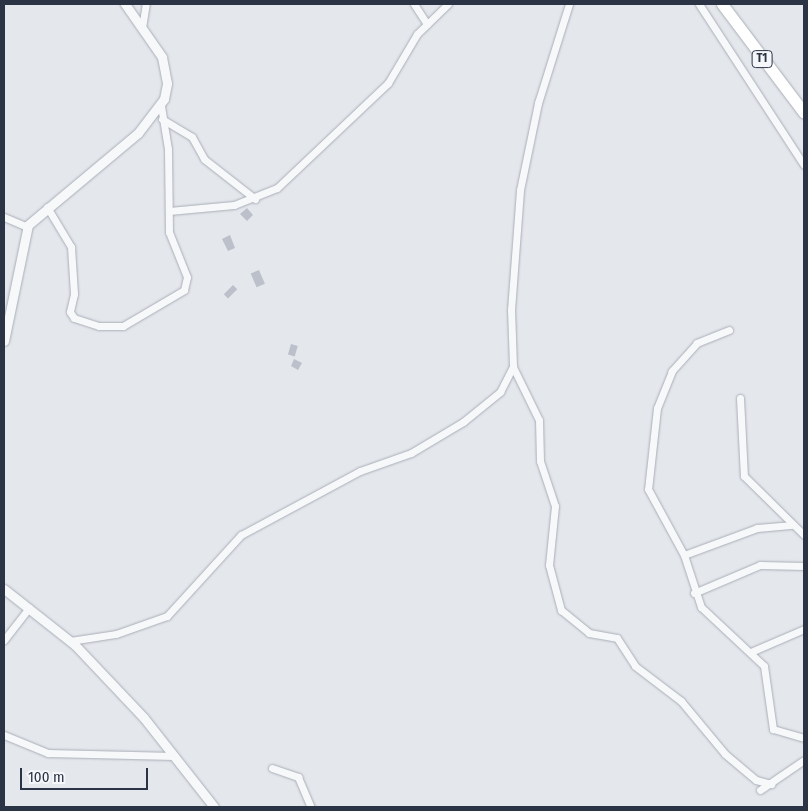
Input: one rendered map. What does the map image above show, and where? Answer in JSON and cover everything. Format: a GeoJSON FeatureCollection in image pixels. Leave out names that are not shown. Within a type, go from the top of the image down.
{"type":"FeatureCollection","features":[{"type":"Feature","properties":{"kind":"highway","name":"T1"},"geometry":{"type":"LineString","coordinates":[[722,4],[804,114]]}},
{"type":"Feature","properties":{"kind":"street"},"geometry":{"type":"LineString","coordinates":[[47,207],[71,247],[74,283],[70,315],[111,328],[130,324],[186,286],[169,232],[161,106],[166,90],[166,66],[125,4]]}},
{"type":"Feature","properties":{"kind":"street"},"geometry":{"type":"LineString","coordinates":[[142,28],[146,4]]}},
{"type":"Feature","properties":{"kind":"street"},"geometry":{"type":"LineString","coordinates":[[414,4],[426,24]]}},
{"type":"Feature","properties":{"kind":"street"},"geometry":{"type":"LineString","coordinates":[[169,211],[255,199],[277,188],[388,83],[426,24],[448,4]]}},
{"type":"Feature","properties":{"kind":"street"},"geometry":{"type":"LineString","coordinates":[[569,4],[538,103],[518,207],[511,310],[513,366],[540,420],[540,461],[555,506],[549,565],[562,610],[592,635],[617,638],[635,666],[681,700],[724,754],[756,780],[770,784]]}},
{"type":"Feature","properties":{"kind":"street"},"geometry":{"type":"LineString","coordinates":[[699,4],[804,165]]}},
{"type":"Feature","properties":{"kind":"street"},"geometry":{"type":"LineString","coordinates":[[4,341],[27,227],[47,207],[138,133],[161,106]]}},
{"type":"Feature","properties":{"kind":"street"},"geometry":{"type":"LineString","coordinates":[[162,119],[192,137],[204,159],[255,199]]}},
{"type":"Feature","properties":{"kind":"street"},"geometry":{"type":"LineString","coordinates":[[4,217],[27,227]]}},
{"type":"Feature","properties":{"kind":"street"},"geometry":{"type":"LineString","coordinates":[[729,330],[690,349],[672,371],[657,408],[648,489],[684,555],[694,593],[700,607],[753,651],[766,672],[772,729],[804,738]]}},
{"type":"Feature","properties":{"kind":"street"},"geometry":{"type":"LineString","coordinates":[[70,642],[116,634],[167,616],[241,536],[360,472],[394,461],[448,432],[500,392],[513,366]]}},
{"type":"Feature","properties":{"kind":"street"},"geometry":{"type":"LineString","coordinates":[[740,398],[744,476],[793,526],[804,534]]}},
{"type":"Feature","properties":{"kind":"street"},"geometry":{"type":"LineString","coordinates":[[684,555],[757,528],[793,526]]}},
{"type":"Feature","properties":{"kind":"street"},"geometry":{"type":"LineString","coordinates":[[694,593],[760,565],[804,566]]}},
{"type":"Feature","properties":{"kind":"street"},"geometry":{"type":"LineString","coordinates":[[4,589],[70,642],[174,756],[214,807]]}},
{"type":"Feature","properties":{"kind":"street"},"geometry":{"type":"LineString","coordinates":[[4,640],[29,608]]}},
{"type":"Feature","properties":{"kind":"street"},"geometry":{"type":"LineString","coordinates":[[753,651],[786,633],[804,629]]}},
{"type":"Feature","properties":{"kind":"street"},"geometry":{"type":"LineString","coordinates":[[4,735],[48,753],[174,756]]}},
{"type":"Feature","properties":{"kind":"street"},"geometry":{"type":"LineString","coordinates":[[760,790],[804,760]]}},
{"type":"Feature","properties":{"kind":"street"},"geometry":{"type":"LineString","coordinates":[[272,768],[298,777],[311,807]]}},
{"type":"Feature","properties":{"kind":"building"},"geometry":{"type":"Polygon","coordinates":[[[247,208],[253,215],[247,221],[240,214],[247,208]]]}},
{"type":"Feature","properties":{"kind":"building"},"geometry":{"type":"Polygon","coordinates":[[[230,235],[235,248],[228,251],[222,239],[230,235]]]}},
{"type":"Feature","properties":{"kind":"building"},"geometry":{"type":"Polygon","coordinates":[[[259,270],[265,284],[257,287],[251,274],[259,270]]]}},
{"type":"Feature","properties":{"kind":"building"},"geometry":{"type":"Polygon","coordinates":[[[233,285],[237,289],[228,298],[224,294],[233,285]]]}},
{"type":"Feature","properties":{"kind":"building"},"geometry":{"type":"Polygon","coordinates":[[[291,344],[298,346],[295,357],[288,355],[291,344]]]}},
{"type":"Feature","properties":{"kind":"building"},"geometry":{"type":"Polygon","coordinates":[[[294,359],[302,363],[298,370],[291,366],[294,359]]]}}]}
